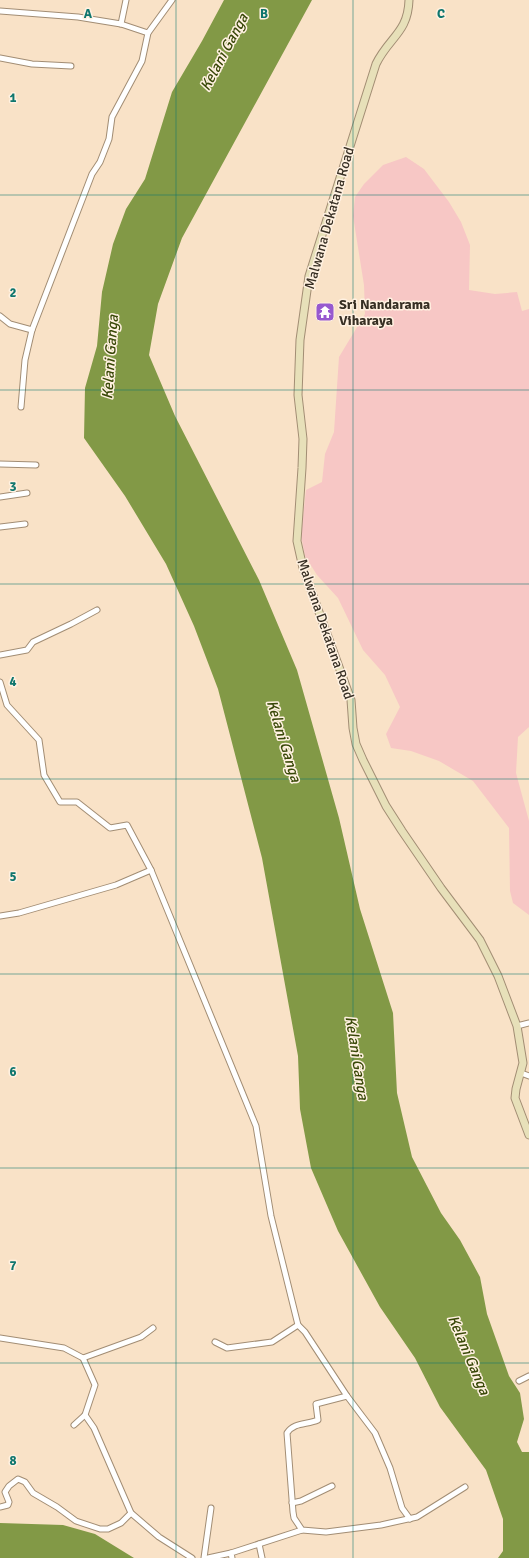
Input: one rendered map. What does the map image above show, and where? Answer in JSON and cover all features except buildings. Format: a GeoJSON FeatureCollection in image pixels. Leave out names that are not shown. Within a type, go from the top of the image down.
{"type":"FeatureCollection","features":[{"type":"Feature","properties":{"kind":"main road","name":"Malwana Dekatana Road"},"geometry":{"type":"LineString","coordinates":[[409,0],[406,21],[399,32],[382,51],[376,64],[309,276],[300,340],[298,395],[303,439],[297,541],[303,568],[351,700],[356,744],[363,760],[382,800],[441,888],[480,940],[498,976],[517,1026],[523,1063],[515,1098],[529,1135]]}},
{"type":"Feature","properties":{"kind":"street"},"geometry":{"type":"LineString","coordinates":[[121,24],[126,0]]}},
{"type":"Feature","properties":{"kind":"street"},"geometry":{"type":"LineString","coordinates":[[21,407],[25,360],[32,330],[92,174],[100,162],[109,139],[112,117],[142,61],[148,33],[172,0]]}},
{"type":"Feature","properties":{"kind":"street"},"geometry":{"type":"LineString","coordinates":[[0,11],[78,17],[121,24],[148,33]]}},
{"type":"Feature","properties":{"kind":"street"},"geometry":{"type":"LineString","coordinates":[[0,58],[32,64],[71,66]]}},
{"type":"Feature","properties":{"kind":"street"},"geometry":{"type":"LineString","coordinates":[[0,316],[10,324],[32,330]]}},
{"type":"Feature","properties":{"kind":"street"},"geometry":{"type":"LineString","coordinates":[[0,464],[36,465]]}},
{"type":"Feature","properties":{"kind":"street"},"geometry":{"type":"LineString","coordinates":[[0,497],[27,493]]}},
{"type":"Feature","properties":{"kind":"street"},"geometry":{"type":"LineString","coordinates":[[0,527],[25,524]]}},
{"type":"Feature","properties":{"kind":"street"},"geometry":{"type":"LineString","coordinates":[[0,655],[27,650],[33,642],[97,610]]}},
{"type":"Feature","properties":{"kind":"street"},"geometry":{"type":"LineString","coordinates":[[0,682],[7,705],[39,740],[44,774],[60,802],[77,802],[110,828],[127,825],[151,870],[256,1126],[271,1216],[298,1325],[305,1332],[347,1396],[375,1433],[390,1468],[402,1508],[410,1518]]}},
{"type":"Feature","properties":{"kind":"street"},"geometry":{"type":"LineString","coordinates":[[0,916],[19,913],[116,885],[151,870]]}},
{"type":"Feature","properties":{"kind":"street"},"geometry":{"type":"LineString","coordinates":[[517,1026],[529,1023]]}},
{"type":"Feature","properties":{"kind":"street"},"geometry":{"type":"LineString","coordinates":[[521,1073],[529,1076]]}},
{"type":"Feature","properties":{"kind":"street"},"geometry":{"type":"LineString","coordinates":[[215,1342],[227,1348],[272,1342],[298,1325]]}},
{"type":"Feature","properties":{"kind":"street"},"geometry":{"type":"LineString","coordinates":[[83,1358],[141,1337],[153,1328]]}},
{"type":"Feature","properties":{"kind":"street"},"geometry":{"type":"LineString","coordinates":[[0,1338],[64,1348],[83,1358],[95,1385],[85,1415],[74,1425]]}},
{"type":"Feature","properties":{"kind":"street"},"geometry":{"type":"LineString","coordinates":[[519,1381],[529,1376]]}},
{"type":"Feature","properties":{"kind":"street"},"geometry":{"type":"LineString","coordinates":[[302,1530],[294,1518],[287,1433],[290,1428],[298,1424],[311,1423],[318,1420],[316,1404],[347,1396]]}},
{"type":"Feature","properties":{"kind":"street"},"geometry":{"type":"LineString","coordinates":[[85,1415],[94,1428],[131,1513],[160,1537],[192,1558]]}},
{"type":"Feature","properties":{"kind":"street"},"geometry":{"type":"LineString","coordinates":[[0,1507],[8,1505],[9,1502],[5,1492],[9,1486],[18,1479],[25,1482],[33,1493],[57,1507],[76,1521],[100,1529],[108,1529],[121,1523],[131,1513]]}},
{"type":"Feature","properties":{"kind":"street"},"geometry":{"type":"LineString","coordinates":[[292,1503],[301,1502],[332,1486]]}},
{"type":"Feature","properties":{"kind":"street"},"geometry":{"type":"LineString","coordinates":[[208,1558],[232,1556],[259,1544],[302,1530],[326,1532],[381,1525],[417,1517],[465,1487]]}},
{"type":"Feature","properties":{"kind":"street"},"geometry":{"type":"LineString","coordinates":[[204,1558],[211,1508]]}},
{"type":"Feature","properties":{"kind":"street"},"geometry":{"type":"LineString","coordinates":[[259,1544],[262,1558]]}},
{"type":"Feature","properties":{"kind":"shaded area"},"geometry":{"type":"Polygon","coordinates":[[[406,157],[424,169],[449,202],[461,222],[470,245],[469,290],[495,294],[517,292],[522,311],[529,309],[529,727],[518,737],[516,773],[529,821],[529,915],[513,903],[510,891],[509,828],[473,781],[439,761],[411,751],[391,748],[386,734],[400,707],[385,675],[363,650],[338,598],[317,575],[305,556],[301,535],[306,490],[322,482],[325,454],[334,432],[339,357],[365,314],[364,285],[353,216],[355,197],[364,184],[383,165],[406,157]]]}},
{"type":"Feature","properties":{"kind":"water","name":"Kelani Ganga"},"geometry":{"type":"Polygon","coordinates":[[[224,0],[312,0],[182,238],[158,304],[149,355],[175,416],[259,580],[297,670],[339,818],[360,909],[393,1013],[397,1093],[412,1157],[441,1213],[460,1240],[480,1277],[487,1314],[509,1376],[520,1393],[524,1419],[517,1442],[522,1452],[529,1452],[529,1558],[498,1558],[503,1551],[503,1519],[486,1470],[440,1407],[415,1358],[380,1307],[338,1231],[311,1168],[300,1109],[298,1056],[262,858],[218,689],[194,626],[166,564],[125,496],[84,438],[85,388],[97,346],[102,292],[113,244],[126,209],[145,179],[172,92],[224,0]]]}},
{"type":"Feature","properties":{"kind":"water"},"geometry":{"type":"Polygon","coordinates":[[[0,1523],[63,1525],[95,1534],[134,1558],[0,1558],[0,1523]]]}},
{"type":"Feature","properties":{"kind":"place","name":"Sri Nandarama Viharaya"},"geometry":{"type":"Point","coordinates":[325,312]}}]}
